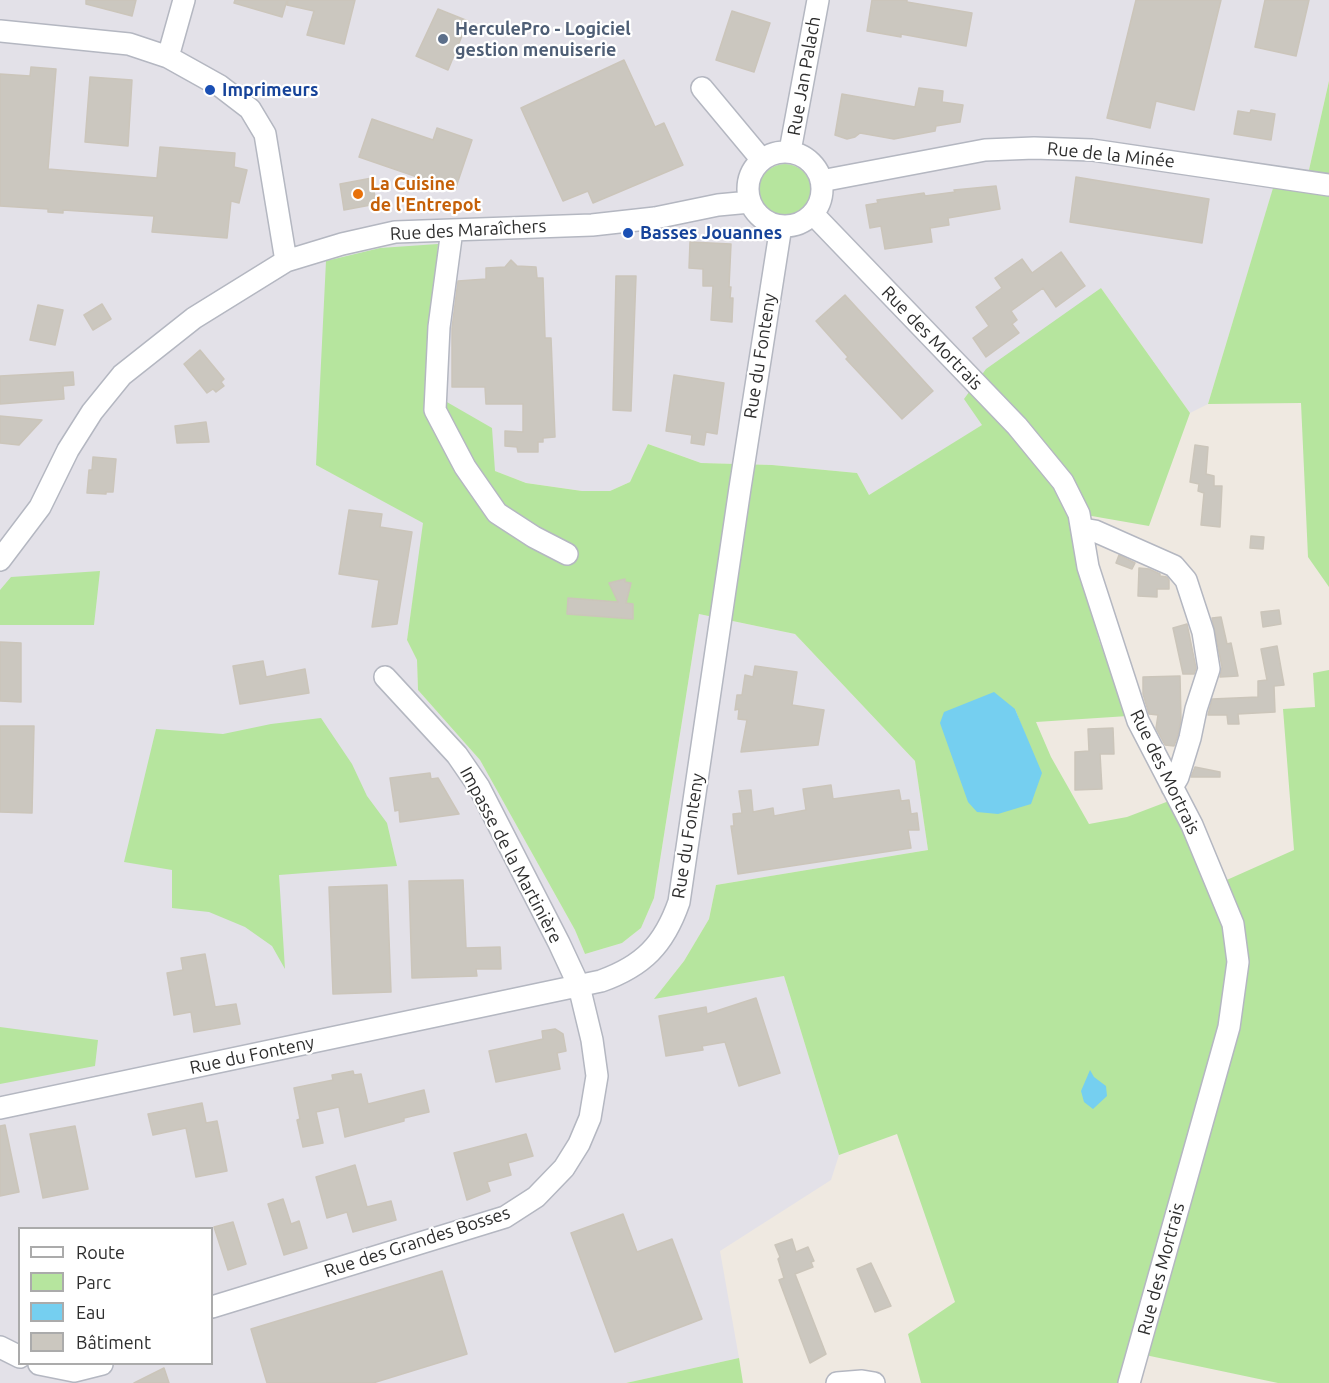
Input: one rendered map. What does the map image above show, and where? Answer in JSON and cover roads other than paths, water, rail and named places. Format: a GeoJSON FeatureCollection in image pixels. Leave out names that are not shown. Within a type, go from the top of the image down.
{"type":"FeatureCollection","features":[{"type":"Feature","properties":{"kind":"street"},"geometry":{"type":"LineString","coordinates":[[168,57],[184,0]]}},
{"type":"Feature","properties":{"kind":"street","name":"Rue Jan Palach"},"geometry":{"type":"LineString","coordinates":[[790,151],[818,0]]}},
{"type":"Feature","properties":{"kind":"street"},"geometry":{"type":"LineString","coordinates":[[0,31],[129,44],[168,57],[219,86],[250,109],[265,134],[286,261]]}},
{"type":"Feature","properties":{"kind":"street"},"geometry":{"type":"LineString","coordinates":[[702,88],[762,160]]}},
{"type":"Feature","properties":{"kind":"street","name":"Rue de la Minée"},"geometry":{"type":"LineString","coordinates":[[821,181],[985,150],[1034,148],[1092,150],[1329,185]]}},
{"type":"Feature","properties":{"kind":"street"},"geometry":{"type":"LineString","coordinates":[[790,151],[811,162],[821,181],[822,193],[813,214],[799,224],[781,226],[762,219],[750,202],[748,184],[755,167],[762,160],[771,154],[790,151]]}},
{"type":"Feature","properties":{"kind":"street","name":"Rue des Maraîchers"},"geometry":{"type":"LineString","coordinates":[[0,560],[40,507],[68,450],[92,412],[122,375],[194,318],[286,261],[342,244],[395,232],[592,225],[655,218],[718,205],[750,202]]}},
{"type":"Feature","properties":{"kind":"street","name":"Rue des Mortrais"},"geometry":{"type":"LineString","coordinates":[[813,214],[1017,426],[1063,482],[1073,500],[1083,529],[1088,567],[1138,721],[1192,825],[1233,924],[1238,962],[1229,1027],[1179,1199],[1130,1383]]}},
{"type":"Feature","properties":{"kind":"street","name":"Rue du Fonteny"},"geometry":{"type":"LineString","coordinates":[[0,1108],[579,986],[617,975],[636,965],[657,946],[672,923],[679,903],[781,226]]}},
{"type":"Feature","properties":{"kind":"street"},"geometry":{"type":"LineString","coordinates":[[452,230],[439,327],[435,410],[465,467],[497,513],[534,537],[567,554]]}},
{"type":"Feature","properties":{"kind":"street"},"geometry":{"type":"LineString","coordinates":[[1083,529],[1095,531],[1174,566],[1186,580],[1203,632],[1209,669],[1178,777],[1172,787]]}},
{"type":"Feature","properties":{"kind":"street","name":"Impasse de la Martinière"},"geometry":{"type":"LineString","coordinates":[[385,677],[457,755],[479,787],[579,986]]}},
{"type":"Feature","properties":{"kind":"street","name":"Rue des Grandes Bosses"},"geometry":{"type":"LineString","coordinates":[[213,1307],[505,1217],[536,1197],[564,1168],[579,1144],[590,1118],[597,1076],[592,1040],[579,986]]}},
{"type":"Feature","properties":{"kind":"street"},"geometry":{"type":"LineString","coordinates":[[0,1347],[18,1356]]}},
{"type":"Feature","properties":{"kind":"street"},"geometry":{"type":"LineString","coordinates":[[44,1365],[74,1371],[98,1365]]}},
{"type":"Feature","properties":{"kind":"street"},"geometry":{"type":"LineString","coordinates":[[837,1383],[862,1381],[874,1383]]}},
{"type":"Feature","properties":{"kind":"water"},"geometry":{"type":"Polygon","coordinates":[[[994,692],[1015,709],[1042,773],[1031,804],[998,814],[977,812],[968,802],[940,723],[944,712],[994,692]]]}},
{"type":"Feature","properties":{"kind":"water"},"geometry":{"type":"Polygon","coordinates":[[[1090,1070],[1094,1077],[1106,1086],[1107,1096],[1093,1109],[1084,1102],[1081,1091],[1090,1070]]]}},
{"type":"Feature","properties":{"kind":"place","name":"HerculePro - Logiciel gestion menuiserie"},"geometry":{"type":"Point","coordinates":[443,39]}},
{"type":"Feature","properties":{"kind":"place","name":"Imprimeurs"},"geometry":{"type":"Point","coordinates":[210,90]}},
{"type":"Feature","properties":{"kind":"place","name":"La Cuisine de l'Entrepot"},"geometry":{"type":"Point","coordinates":[358,194]}},
{"type":"Feature","properties":{"kind":"place","name":"Basses Jouannes"},"geometry":{"type":"Point","coordinates":[628,233]}}]}
